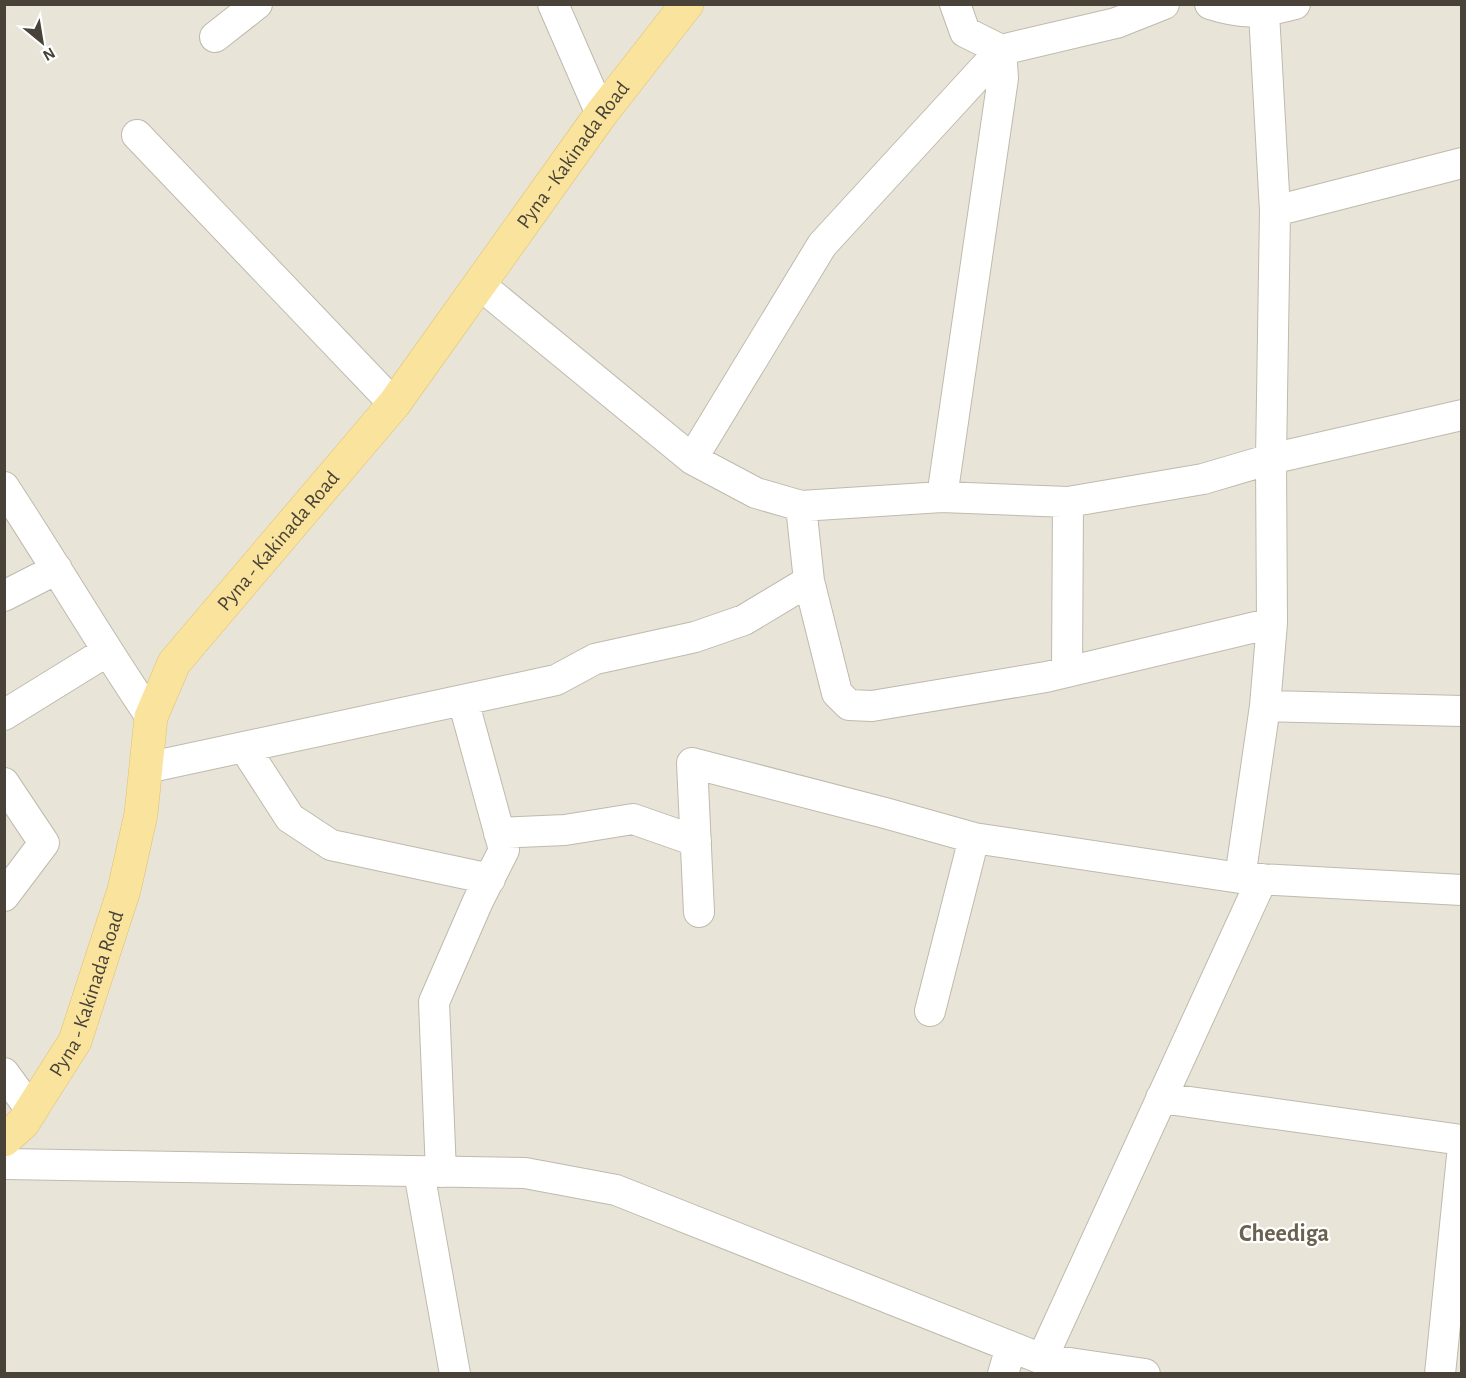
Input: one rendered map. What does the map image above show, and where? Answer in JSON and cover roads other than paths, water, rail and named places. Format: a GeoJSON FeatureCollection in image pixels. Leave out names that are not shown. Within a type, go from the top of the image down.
{"type":"FeatureCollection","features":[{"type":"Feature","properties":{"kind":"main road","name":"Pyna - Kakinada Road"},"geometry":{"type":"LineString","coordinates":[[4,1140],[23,1123],[75,1041],[124,890],[141,814],[151,717],[174,663],[394,404],[601,114],[687,4]]}},
{"type":"Feature","properties":{"kind":"street"},"geometry":{"type":"LineString","coordinates":[[215,37],[257,4]]}},
{"type":"Feature","properties":{"kind":"street"},"geometry":{"type":"LineString","coordinates":[[553,4],[601,114]]}},
{"type":"Feature","properties":{"kind":"street"},"geometry":{"type":"LineString","coordinates":[[955,4],[964,32],[1001,50]]}},
{"type":"Feature","properties":{"kind":"street"},"geometry":{"type":"LineString","coordinates":[[692,459],[822,245],[1001,50],[1116,23],[1164,4]]}},
{"type":"Feature","properties":{"kind":"street"},"geometry":{"type":"LineString","coordinates":[[1210,4],[1229,10],[1264,12],[1295,4]]}},
{"type":"Feature","properties":{"kind":"street"},"geometry":{"type":"LineString","coordinates":[[1042,1359],[1161,1098],[1251,878],[1272,623],[1271,459],[1275,211],[1264,12]]}},
{"type":"Feature","properties":{"kind":"street"},"geometry":{"type":"LineString","coordinates":[[942,497],[1003,78],[1001,50]]}},
{"type":"Feature","properties":{"kind":"street"},"geometry":{"type":"LineString","coordinates":[[137,135],[394,404]]}},
{"type":"Feature","properties":{"kind":"street"},"geometry":{"type":"LineString","coordinates":[[1275,211],[1461,163]]}},
{"type":"Feature","properties":{"kind":"street"},"geometry":{"type":"LineString","coordinates":[[479,284],[692,459],[756,493],[801,506],[942,497],[1068,502],[1203,479],[1271,459],[1461,415]]}},
{"type":"Feature","properties":{"kind":"street"},"geometry":{"type":"LineString","coordinates":[[4,487],[57,569],[106,652],[151,717]]}},
{"type":"Feature","properties":{"kind":"street"},"geometry":{"type":"LineString","coordinates":[[1067,672],[1068,502]]}},
{"type":"Feature","properties":{"kind":"street"},"geometry":{"type":"LineString","coordinates":[[801,506],[809,581],[837,693],[849,705],[872,706],[1067,672],[1272,623]]}},
{"type":"Feature","properties":{"kind":"street"},"geometry":{"type":"LineString","coordinates":[[4,596],[57,569]]}},
{"type":"Feature","properties":{"kind":"street"},"geometry":{"type":"LineString","coordinates":[[146,768],[556,680],[595,659],[695,637],[744,620],[809,581]]}},
{"type":"Feature","properties":{"kind":"street"},"geometry":{"type":"LineString","coordinates":[[4,715],[106,652]]}},
{"type":"Feature","properties":{"kind":"street"},"geometry":{"type":"LineString","coordinates":[[455,1374],[430,1172],[434,1002],[504,850],[463,700]]}},
{"type":"Feature","properties":{"kind":"street"},"geometry":{"type":"LineString","coordinates":[[1265,706],[1461,711]]}},
{"type":"Feature","properties":{"kind":"street"},"geometry":{"type":"LineString","coordinates":[[244,747],[290,818],[331,844],[490,879]]}},
{"type":"Feature","properties":{"kind":"street"},"geometry":{"type":"LineString","coordinates":[[699,912],[692,763],[974,838],[1251,878],[1461,890]]}},
{"type":"Feature","properties":{"kind":"street"},"geometry":{"type":"LineString","coordinates":[[4,783],[44,843],[4,896]]}},
{"type":"Feature","properties":{"kind":"street"},"geometry":{"type":"LineString","coordinates":[[499,833],[565,830],[633,819],[696,841]]}},
{"type":"Feature","properties":{"kind":"street"},"geometry":{"type":"LineString","coordinates":[[930,1011],[974,838]]}},
{"type":"Feature","properties":{"kind":"street"},"geometry":{"type":"LineString","coordinates":[[4,1073],[31,1110]]}},
{"type":"Feature","properties":{"kind":"street"},"geometry":{"type":"LineString","coordinates":[[1161,1098],[1461,1140]]}},
{"type":"Feature","properties":{"kind":"street"},"geometry":{"type":"LineString","coordinates":[[1440,1374],[1461,1156]]}},
{"type":"Feature","properties":{"kind":"street"},"geometry":{"type":"LineString","coordinates":[[4,1164],[525,1173],[616,1190],[1007,1360],[1042,1359],[1145,1374]]}},
{"type":"Feature","properties":{"kind":"district","name":"Cheediga"},"geometry":{"type":"Point","coordinates":[1284,1233]}}]}
